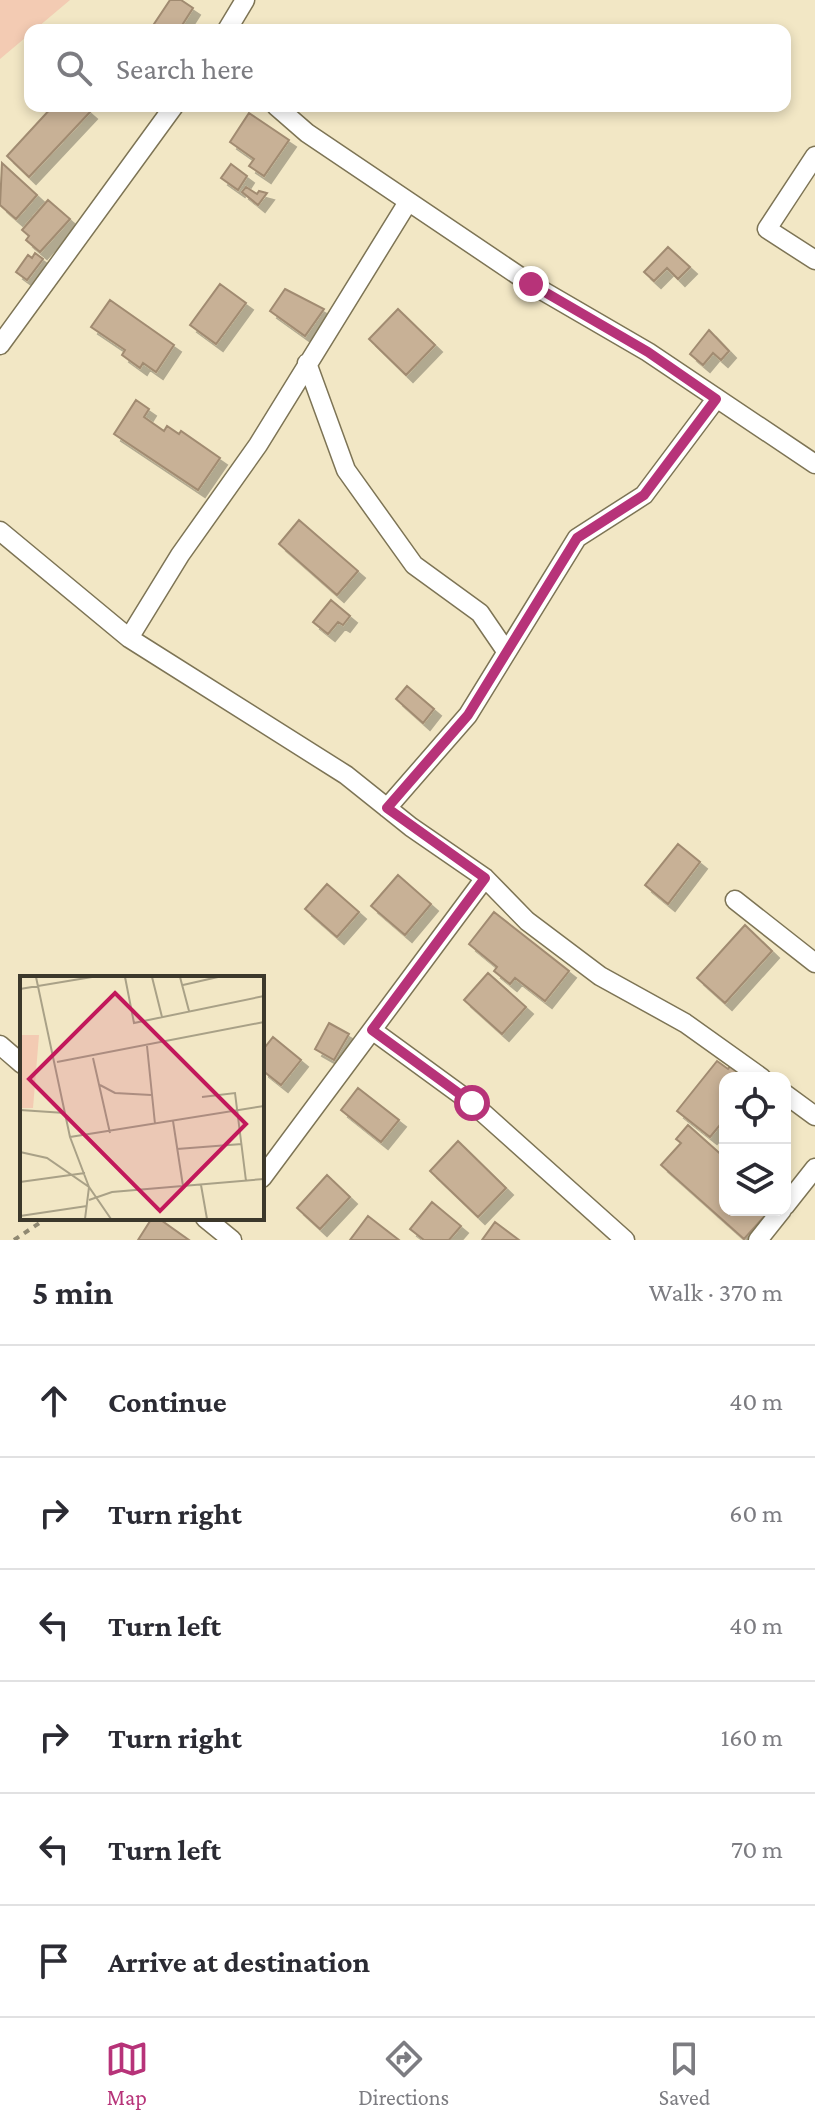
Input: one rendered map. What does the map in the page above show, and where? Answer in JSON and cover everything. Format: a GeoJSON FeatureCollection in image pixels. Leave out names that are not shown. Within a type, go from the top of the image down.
{"type":"FeatureCollection","features":[{"type":"Feature","properties":{"kind":"street"},"geometry":{"type":"LineString","coordinates":[[231,24],[245,0]]}},
{"type":"Feature","properties":{"kind":"street"},"geometry":{"type":"LineString","coordinates":[[0,345],[6,319],[169,112]]}},
{"type":"Feature","properties":{"kind":"street"},"geometry":{"type":"LineString","coordinates":[[283,112],[307,133],[531,284],[648,352],[815,464]]}},
{"type":"Feature","properties":{"kind":"street"},"geometry":{"type":"LineString","coordinates":[[815,156],[767,229],[815,260]]}},
{"type":"Feature","properties":{"kind":"street"},"geometry":{"type":"LineString","coordinates":[[129,638],[180,555],[258,445],[408,202]]}},
{"type":"Feature","properties":{"kind":"street"},"geometry":{"type":"LineString","coordinates":[[307,363],[346,470],[414,565],[480,613],[506,651]]}},
{"type":"Feature","properties":{"kind":"street"},"geometry":{"type":"LineString","coordinates":[[387,808],[468,715],[577,538],[644,495],[716,399]]}},
{"type":"Feature","properties":{"kind":"street"},"geometry":{"type":"LineString","coordinates":[[0,531],[129,638],[346,775],[485,878],[527,921],[600,976],[685,1023],[754,1072]]}},
{"type":"Feature","properties":{"kind":"street"},"geometry":{"type":"LineString","coordinates":[[264,1175],[485,878]]}},
{"type":"Feature","properties":{"kind":"street"},"geometry":{"type":"LineString","coordinates":[[735,900],[815,963]]}},
{"type":"Feature","properties":{"kind":"street"},"geometry":{"type":"LineString","coordinates":[[372,1030],[472,1103],[625,1240]]}},
{"type":"Feature","properties":{"kind":"street"},"geometry":{"type":"LineString","coordinates":[[0,1045],[20,1062]]}},
{"type":"Feature","properties":{"kind":"street"},"geometry":{"type":"LineString","coordinates":[[791,1098],[815,1116]]}},
{"type":"Feature","properties":{"kind":"street"},"geometry":{"type":"LineString","coordinates":[[791,1198],[815,1168]]}},
{"type":"Feature","properties":{"kind":"street"},"geometry":{"type":"LineString","coordinates":[[758,1240],[777,1216]]}},
{"type":"Feature","properties":{"kind":"street"},"geometry":{"type":"LineString","coordinates":[[209,1220],[229,1230]]}},
{"type":"Feature","properties":{"kind":"path"},"geometry":{"type":"LineString","coordinates":[[14,1240],[44,1220]]}},
{"type":"Feature","properties":{"kind":"shaded area"},"geometry":{"type":"Polygon","coordinates":[[[0,0],[70,0],[42,24],[24,24],[24,39],[0,59],[0,0]]]}},
{"type":"Feature","properties":{"kind":"building"},"geometry":{"type":"Polygon","coordinates":[[[170,0],[181,0],[193,8],[183,24],[154,24],[170,0]]]}},
{"type":"Feature","properties":{"kind":"building"},"geometry":{"type":"Polygon","coordinates":[[[47,112],[90,112],[29,177],[7,156],[47,112]]]}},
{"type":"Feature","properties":{"kind":"building"},"geometry":{"type":"Polygon","coordinates":[[[249,113],[289,140],[264,176],[249,166],[254,159],[230,142],[249,113]]]}},
{"type":"Feature","properties":{"kind":"building"},"geometry":{"type":"Polygon","coordinates":[[[2,163],[37,195],[16,219],[0,205],[2,163]]]}},
{"type":"Feature","properties":{"kind":"building"},"geometry":{"type":"Polygon","coordinates":[[[231,164],[247,176],[238,190],[221,178],[231,164]]]}},
{"type":"Feature","properties":{"kind":"building"},"geometry":{"type":"Polygon","coordinates":[[[246,187],[257,194],[259,191],[267,193],[258,205],[242,192],[246,187]]]}},
{"type":"Feature","properties":{"kind":"building"},"geometry":{"type":"Polygon","coordinates":[[[48,200],[70,219],[40,252],[26,240],[29,236],[22,230],[48,200]]]}},
{"type":"Feature","properties":{"kind":"building"},"geometry":{"type":"Polygon","coordinates":[[[668,247],[690,267],[678,279],[667,268],[654,281],[644,272],[668,247]]]}},
{"type":"Feature","properties":{"kind":"building"},"geometry":{"type":"Polygon","coordinates":[[[35,253],[43,259],[27,280],[16,272],[28,255],[32,258],[35,253]]]}},
{"type":"Feature","properties":{"kind":"building"},"geometry":{"type":"Polygon","coordinates":[[[220,284],[246,303],[216,344],[190,325],[220,284]]]}},
{"type":"Feature","properties":{"kind":"building"},"geometry":{"type":"Polygon","coordinates":[[[285,289],[324,309],[305,336],[270,311],[285,289]]]}},
{"type":"Feature","properties":{"kind":"building"},"geometry":{"type":"Polygon","coordinates":[[[110,300],[174,345],[156,372],[143,363],[140,368],[122,355],[125,350],[91,327],[110,300]]]}},
{"type":"Feature","properties":{"kind":"building"},"geometry":{"type":"Polygon","coordinates":[[[398,309],[435,345],[406,375],[369,339],[398,309]]]}},
{"type":"Feature","properties":{"kind":"building"},"geometry":{"type":"Polygon","coordinates":[[[709,330],[729,351],[721,360],[713,353],[703,365],[690,354],[709,330]]]}},
{"type":"Feature","properties":{"kind":"building"},"geometry":{"type":"Polygon","coordinates":[[[136,400],[149,409],[144,417],[164,431],[167,426],[179,434],[181,431],[220,458],[198,490],[114,434],[136,400]]]}},
{"type":"Feature","properties":{"kind":"building"},"geometry":{"type":"Polygon","coordinates":[[[299,520],[358,571],[337,595],[279,544],[299,520]]]}},
{"type":"Feature","properties":{"kind":"building"},"geometry":{"type":"Polygon","coordinates":[[[331,600],[350,616],[343,625],[338,622],[328,634],[313,622],[331,600]]]}},
{"type":"Feature","properties":{"kind":"building"},"geometry":{"type":"Polygon","coordinates":[[[407,686],[434,709],[423,723],[396,699],[407,686]]]}},
{"type":"Feature","properties":{"kind":"building"},"geometry":{"type":"Polygon","coordinates":[[[678,844],[700,862],[668,904],[645,885],[678,844]]]}},
{"type":"Feature","properties":{"kind":"building"},"geometry":{"type":"Polygon","coordinates":[[[398,875],[431,904],[405,935],[371,906],[398,875]]]}},
{"type":"Feature","properties":{"kind":"building"},"geometry":{"type":"Polygon","coordinates":[[[327,884],[359,912],[337,937],[305,909],[327,884]]]}},
{"type":"Feature","properties":{"kind":"building"},"geometry":{"type":"Polygon","coordinates":[[[494,912],[569,971],[545,1001],[515,978],[510,984],[494,971],[497,967],[469,944],[494,912]]]}},
{"type":"Feature","properties":{"kind":"building"},"geometry":{"type":"Polygon","coordinates":[[[745,925],[772,951],[725,1003],[697,978],[745,925]]]}},
{"type":"Feature","properties":{"kind":"building"},"geometry":{"type":"Polygon","coordinates":[[[488,973],[526,1007],[502,1034],[464,1000],[488,973]]]}},
{"type":"Feature","properties":{"kind":"building"},"geometry":{"type":"Polygon","coordinates":[[[329,1023],[349,1034],[334,1060],[315,1049],[329,1023]]]}},
{"type":"Feature","properties":{"kind":"building"},"geometry":{"type":"Polygon","coordinates":[[[273,1037],[301,1060],[281,1085],[264,1072],[264,1048],[273,1037]]]}},
{"type":"Feature","properties":{"kind":"building"},"geometry":{"type":"Polygon","coordinates":[[[717,1061],[728,1069],[732,1064],[742,1072],[719,1072],[719,1126],[710,1137],[677,1111],[717,1061]]]}},
{"type":"Feature","properties":{"kind":"building"},"geometry":{"type":"Polygon","coordinates":[[[358,1088],[399,1120],[381,1142],[341,1110],[358,1088]]]}},
{"type":"Feature","properties":{"kind":"building"},"geometry":{"type":"Polygon","coordinates":[[[688,1125],[719,1153],[719,1216],[765,1216],[744,1239],[661,1165],[681,1143],[676,1139],[688,1125]]]}},
{"type":"Feature","properties":{"kind":"building"},"geometry":{"type":"Polygon","coordinates":[[[458,1141],[506,1188],[478,1217],[430,1171],[458,1141]]]}},
{"type":"Feature","properties":{"kind":"building"},"geometry":{"type":"Polygon","coordinates":[[[327,1175],[350,1197],[320,1229],[297,1208],[327,1175]]]}},
{"type":"Feature","properties":{"kind":"building"},"geometry":{"type":"Polygon","coordinates":[[[432,1202],[461,1226],[449,1240],[424,1240],[410,1229],[432,1202]]]}},
{"type":"Feature","properties":{"kind":"building"},"geometry":{"type":"Polygon","coordinates":[[[368,1216],[399,1240],[350,1240],[368,1216]]]}},
{"type":"Feature","properties":{"kind":"building"},"geometry":{"type":"Polygon","coordinates":[[[151,1220],[161,1220],[189,1240],[138,1240],[151,1220]]]}},
{"type":"Feature","properties":{"kind":"building"},"geometry":{"type":"Polygon","coordinates":[[[495,1222],[519,1240],[482,1240],[495,1222]]]}},
{"type":"Feature","properties":{"kind":"route"},"geometry":{"type":"LineString","coordinates":[[472,1103],[372,1030],[485,878],[387,808],[468,715],[577,538],[644,495],[716,399],[648,352],[531,284]]}}]}
